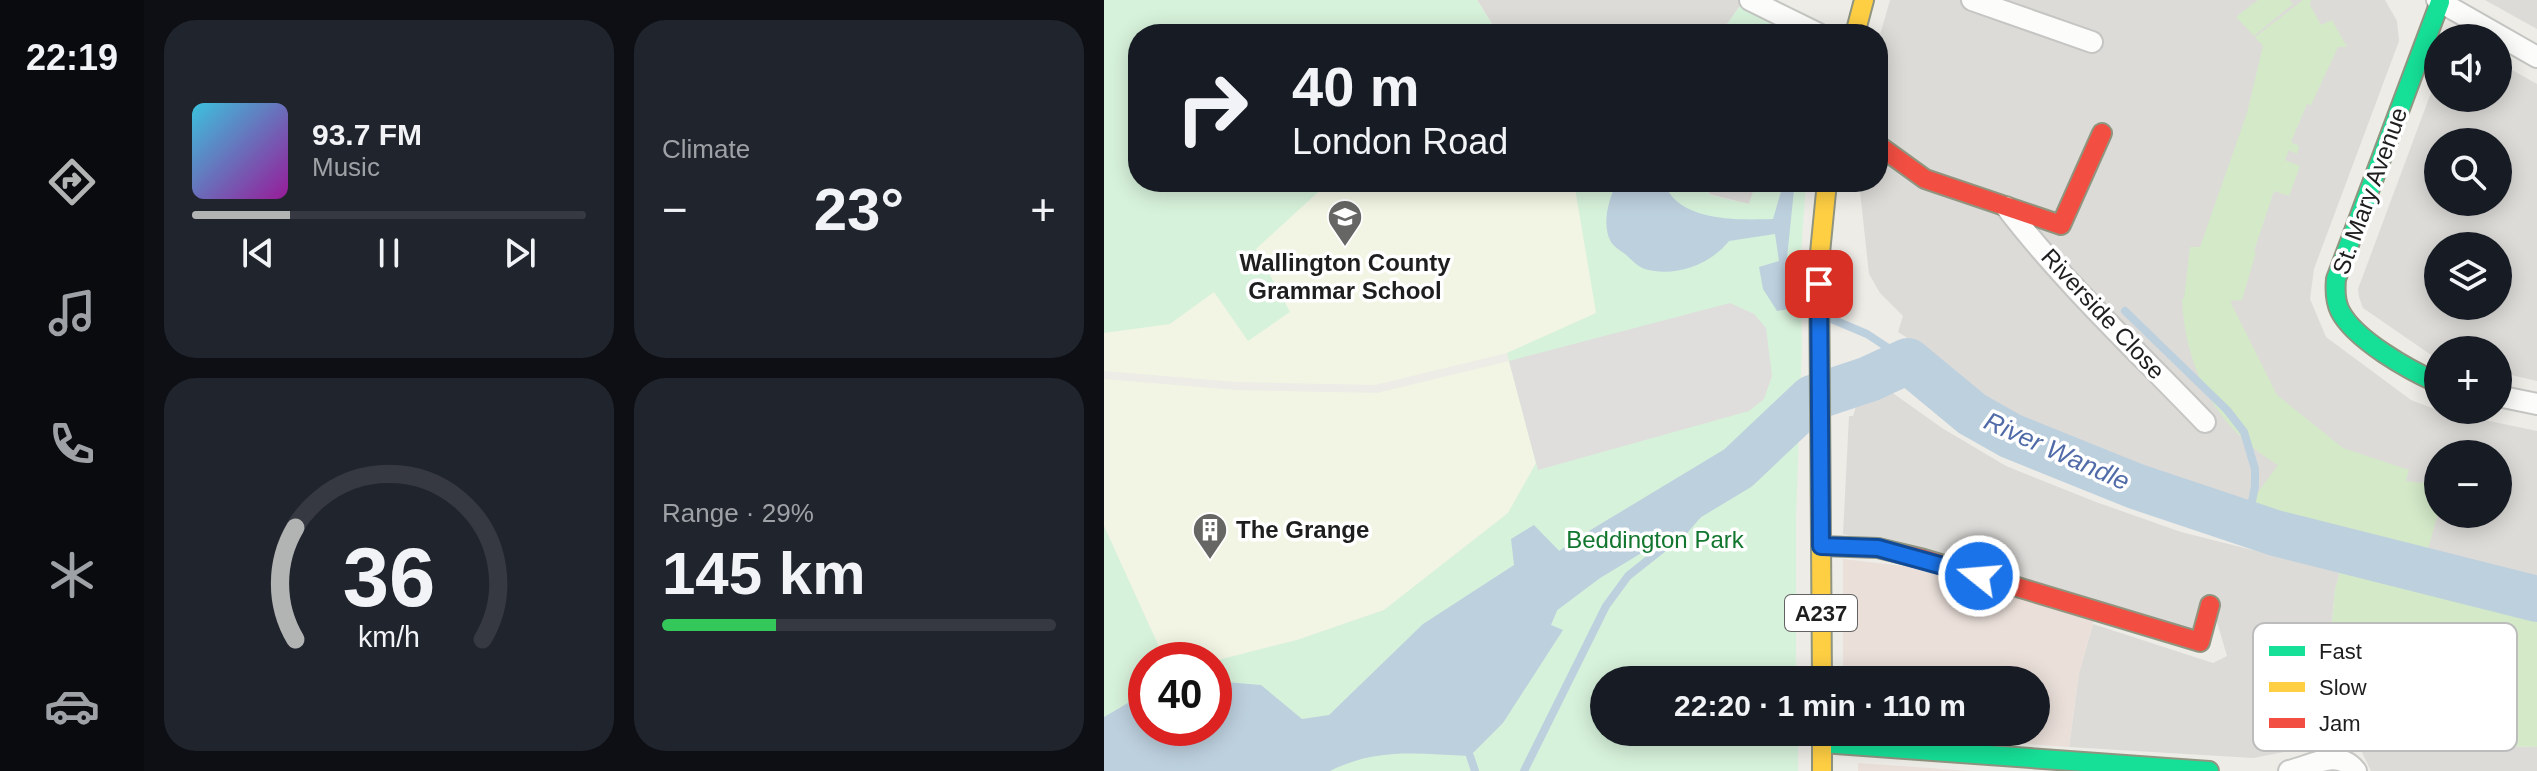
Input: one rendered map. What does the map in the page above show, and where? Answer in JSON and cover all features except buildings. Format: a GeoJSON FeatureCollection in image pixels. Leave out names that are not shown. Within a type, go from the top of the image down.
{"type":"FeatureCollection","features":[{"type":"Feature","properties":{"kind":"street"},"geometry":{"type":"LineString","coordinates":[[1750,0],[1798,24]]}},
{"type":"Feature","properties":{"kind":"street"},"geometry":{"type":"LineString","coordinates":[[1858,24],[1864,0]]}},
{"type":"Feature","properties":{"kind":"street"},"geometry":{"type":"LineString","coordinates":[[1972,0],[2092,42]]}},
{"type":"Feature","properties":{"kind":"street"},"geometry":{"type":"LineString","coordinates":[[2438,1],[2537,57]]}},
{"type":"Feature","properties":{"kind":"street","name":"St. Mary Avenue"},"geometry":{"type":"LineString","coordinates":[[2424,375],[2400,362],[2348,323],[2340,311],[2335,293],[2336,279],[2438,1]]}},
{"type":"Feature","properties":{"kind":"street","name":"Riverside Close"},"geometry":{"type":"LineString","coordinates":[[1888,152],[1925,179],[2061,225],[2102,133]]}},
{"type":"Feature","properties":{"kind":"street","name":"A237"},"geometry":{"type":"LineString","coordinates":[[1822,666],[1819,305],[1826,192]]}},
{"type":"Feature","properties":{"kind":"street","name":"Riverside Close"},"geometry":{"type":"LineString","coordinates":[[2003,204],[2089,302],[2205,422]]}},
{"type":"Feature","properties":{"kind":"street"},"geometry":{"type":"LineString","coordinates":[[2512,399],[2537,404]]}},
{"type":"Feature","properties":{"kind":"street"},"geometry":{"type":"LineString","coordinates":[[1821,546],[1878,548],[1924,559],[2200,642],[2210,605]]}},
{"type":"Feature","properties":{"kind":"street"},"geometry":{"type":"LineString","coordinates":[[1822,746],[1822,771]]}},
{"type":"Feature","properties":{"kind":"street"},"geometry":{"type":"LineString","coordinates":[[1916,746],[2209,771]]}},
{"type":"Feature","properties":{"kind":"street"},"geometry":{"type":"LineString","coordinates":[[2289,771],[2335,758],[2348,761],[2356,771]]}},
{"type":"Feature","properties":{"kind":"shaded area","name":"Wallington County Grammar School"},"geometry":{"type":"Polygon","coordinates":[[[1104,0],[1477,0],[1492,24],[1128,24],[1128,192],[1576,192],[1597,313],[1507,353],[1375,385],[1236,382],[1104,371],[1104,0]]]}},
{"type":"Feature","properties":{"kind":"shaded area"},"geometry":{"type":"Polygon","coordinates":[[[1477,0],[1740,0],[1740,6],[1727,24],[1492,24],[1477,0]]]}},
{"type":"Feature","properties":{"kind":"shaded area"},"geometry":{"type":"Polygon","coordinates":[[[1890,0],[2385,0],[2397,21],[2399,41],[2314,269],[2310,299],[2326,337],[2411,400],[2424,405],[2424,424],[2504,424],[2537,431],[2537,586],[2350,537],[2189,484],[2076,458],[1937,372],[1917,344],[1898,332],[1903,316],[1880,293],[1869,274],[1860,192],[1888,192],[1888,24],[1883,24],[1890,0]]]}},
{"type":"Feature","properties":{"kind":"shaded area"},"geometry":{"type":"Polygon","coordinates":[[[2485,0],[2537,0],[2537,29],[2485,0]]]}},
{"type":"Feature","properties":{"kind":"shaded area"},"geometry":{"type":"Polygon","coordinates":[[[2512,70],[2537,84],[2537,381],[2512,375],[2512,336],[2424,336],[2424,350],[2363,308],[2358,289],[2424,112],[2512,112],[2512,70]]]}},
{"type":"Feature","properties":{"kind":"shaded area"},"geometry":{"type":"Polygon","coordinates":[[[1709,192],[1753,192],[1749,204],[1709,192]]]}},
{"type":"Feature","properties":{"kind":"shaded area"},"geometry":{"type":"Polygon","coordinates":[[[1730,303],[1754,314],[1766,328],[1772,376],[1764,399],[1749,411],[1538,470],[1509,361],[1730,303]]]}},
{"type":"Feature","properties":{"kind":"shaded area"},"geometry":{"type":"Polygon","coordinates":[[[1509,361],[1536,464],[1508,513],[1384,610],[1297,640],[1232,656],[1232,642],[1157,642],[1104,526],[1104,379],[1236,390],[1377,393],[1509,361]]]}},
{"type":"Feature","properties":{"kind":"shaded area"},"geometry":{"type":"Polygon","coordinates":[[[1866,374],[1942,428],[2006,466],[2181,532],[2340,572],[2332,623],[2253,623],[2253,751],[2290,751],[2253,758],[2069,747],[2079,673],[2093,624],[2213,663],[2227,656],[2217,622],[2191,631],[1843,534],[1849,416],[1853,416],[1866,374]]]}},
{"type":"Feature","properties":{"kind":"shaded area"},"geometry":{"type":"Polygon","coordinates":[[[1843,559],[1920,568],[2094,620],[2079,673],[2069,747],[2050,746],[2050,666],[1843,666],[1843,559]]]}},
{"type":"Feature","properties":{"kind":"shaded area"},"geometry":{"type":"Polygon","coordinates":[[[2517,747],[2537,747],[2537,771],[2371,771],[2361,751],[2517,751],[2517,747]]]}},
{"type":"Feature","properties":{"kind":"shaded area"},"geometry":{"type":"Polygon","coordinates":[[[1858,763],[1972,771],[1858,771],[1858,763]]]}},
{"type":"Feature","properties":{"kind":"green space"},"geometry":{"type":"Polygon","coordinates":[[[1104,0],[1477,0],[1492,24],[1128,24],[1128,192],[1318,192],[1256,249],[1290,312],[1248,341],[1214,292],[1170,324],[1104,333],[1104,0]]]}},
{"type":"Feature","properties":{"kind":"green space"},"geometry":{"type":"Polygon","coordinates":[[[2258,0],[2290,0],[2293,4],[2254,36],[2236,17],[2258,0]]]}},
{"type":"Feature","properties":{"kind":"green space"},"geometry":{"type":"Polygon","coordinates":[[[2303,0],[2311,0],[2310,5],[2321,25],[2332,20],[2347,47],[2338,47],[2311,105],[2307,104],[2291,142],[2299,146],[2297,154],[2289,150],[2285,160],[2300,166],[2289,196],[2274,191],[2242,300],[2230,301],[2277,395],[2343,448],[2409,470],[2406,481],[2424,481],[2424,528],[2434,528],[2425,559],[2347,539],[2247,507],[2278,465],[2256,450],[2221,415],[2197,373],[2184,325],[2182,299],[2190,247],[2200,247],[2247,113],[2263,46],[2255,37],[2303,0]]]}},
{"type":"Feature","properties":{"kind":"green space"},"geometry":{"type":"Polygon","coordinates":[[[1740,6],[1778,24],[1727,24],[1740,6]]]}},
{"type":"Feature","properties":{"kind":"green space","name":"Beddington Park"},"geometry":{"type":"Polygon","coordinates":[[[1576,192],[1709,192],[1709,195],[1749,204],[1753,192],[1805,192],[1800,268],[1802,346],[1796,517],[1796,666],[1590,666],[1590,746],[1798,746],[1798,771],[1104,771],[1104,526],[1157,642],[1128,642],[1128,746],[1232,746],[1232,656],[1297,640],[1384,610],[1508,513],[1536,463],[1507,353],[1596,313],[1576,192]]]}},
{"type":"Feature","properties":{"kind":"green space"},"geometry":{"type":"Polygon","coordinates":[[[2340,572],[2537,622],[2537,747],[2517,747],[2517,623],[2332,623],[2340,572]]]}},
{"type":"Feature","properties":{"kind":"water"},"geometry":{"type":"Polygon","coordinates":[[[1613,192],[1669,192],[1681,205],[1710,216],[1773,219],[1781,192],[1794,192],[1787,258],[1794,257],[1798,308],[1777,311],[1763,289],[1759,267],[1779,261],[1775,234],[1729,241],[1712,256],[1692,267],[1668,272],[1645,269],[1611,242],[1607,212],[1613,192]]]}},
{"type":"Feature","properties":{"kind":"water"},"geometry":{"type":"Polygon","coordinates":[[[1534,525],[1568,560],[1587,559],[1580,591],[1565,592],[1551,625],[1563,630],[1503,723],[1470,756],[1382,755],[1330,771],[1104,771],[1104,717],[1128,703],[1128,746],[1232,746],[1232,683],[1261,685],[1302,719],[1329,715],[1423,624],[1514,565],[1511,539],[1534,525]]]}},
{"type":"Feature","properties":{"kind":"waterway"},"geometry":{"type":"LineString","coordinates":[[2125,311],[2227,410],[2244,432],[2255,469],[2248,522]]}},
{"type":"Feature","properties":{"kind":"waterway"},"geometry":{"type":"LineString","coordinates":[[1829,318],[1867,334],[1908,361]]}},
{"type":"Feature","properties":{"kind":"waterway","name":"River Wandle"},"geometry":{"type":"LineString","coordinates":[[1539,595],[1587,559],[1738,468],[1812,398],[1869,379],[1908,361],[1972,414],[2011,436],[2135,486],[2275,533],[2537,599]]}},
{"type":"Feature","properties":{"kind":"waterway"},"geometry":{"type":"LineString","coordinates":[[1524,771],[1606,606],[1628,576],[1682,533],[1738,468]]}},
{"type":"Feature","properties":{"kind":"waterway"},"geometry":{"type":"LineString","coordinates":[[1470,756],[1475,771]]}},
{"type":"Feature","properties":{"kind":"traffic: fast"},"geometry":{"type":"LineString","coordinates":[[2424,376],[2370,343],[2347,322],[2336,299],[2336,279],[2440,2]]}},
{"type":"Feature","properties":{"kind":"traffic: fast"},"geometry":{"type":"LineString","coordinates":[[1863,746],[2209,771]]}},
{"type":"Feature","properties":{"kind":"traffic: slow"},"geometry":{"type":"LineString","coordinates":[[1858,24],[1864,0]]}},
{"type":"Feature","properties":{"kind":"traffic: slow"},"geometry":{"type":"LineString","coordinates":[[1822,666],[1819,263],[1826,192]]}},
{"type":"Feature","properties":{"kind":"traffic: slow"},"geometry":{"type":"LineString","coordinates":[[1822,746],[1822,771]]}},
{"type":"Feature","properties":{"kind":"traffic: jam"},"geometry":{"type":"LineString","coordinates":[[1888,152],[1925,179],[2061,225],[2102,133]]}},
{"type":"Feature","properties":{"kind":"traffic: jam"},"geometry":{"type":"LineString","coordinates":[[1821,546],[1878,548],[1924,559],[2200,642],[2210,605]]}},
{"type":"Feature","properties":{"kind":"place","name":"Wallington County Grammar School"},"geometry":{"type":"Point","coordinates":[1345,248]}},
{"type":"Feature","properties":{"kind":"place","name":"The Grange"},"geometry":{"type":"Point","coordinates":[1210,561]}},
{"type":"Feature","properties":{"kind":"route"},"geometry":{"type":"LineString","coordinates":[[1819,284],[1821,546],[1878,548],[1979,576]]}}]}
